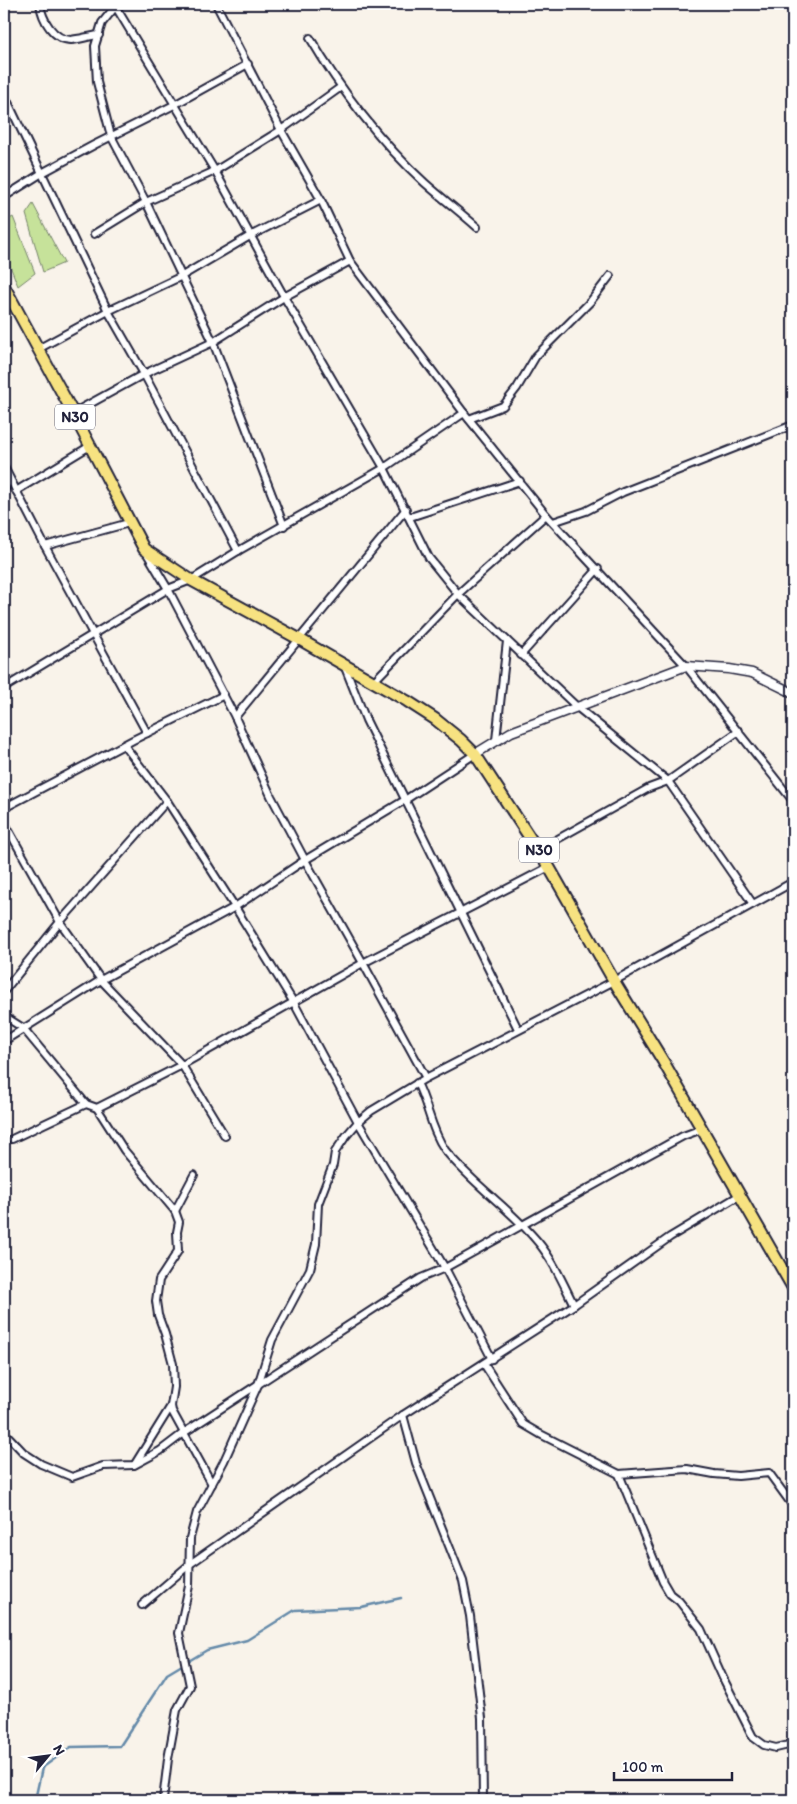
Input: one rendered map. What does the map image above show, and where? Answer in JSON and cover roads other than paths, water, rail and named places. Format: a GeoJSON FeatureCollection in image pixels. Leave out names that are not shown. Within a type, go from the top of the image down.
{"type":"FeatureCollection","features":[{"type":"Feature","properties":{"kind":"main road","name":"N30"},"geometry":{"type":"LineString","coordinates":[[4,286],[144,549],[191,580],[299,638],[435,719],[475,754],[549,867],[793,1288]]}},
{"type":"Feature","properties":{"kind":"street"},"geometry":{"type":"LineString","coordinates":[[40,4],[48,26],[62,38],[70,40],[99,34]]}},
{"type":"Feature","properties":{"kind":"street"},"geometry":{"type":"LineString","coordinates":[[216,4],[281,130],[321,200],[350,262],[466,416],[546,515],[686,666],[793,801]]}},
{"type":"Feature","properties":{"kind":"street"},"geometry":{"type":"LineString","coordinates":[[284,526],[213,342],[146,202],[111,136],[97,82],[95,46],[102,22],[114,5],[215,171],[284,297],[384,468],[429,558],[458,594],[521,655],[577,707],[668,781],[753,904]]}},
{"type":"Feature","properties":{"kind":"street"},"geometry":{"type":"LineString","coordinates":[[310,38],[341,87],[398,156],[424,182],[477,227]]}},
{"type":"Feature","properties":{"kind":"street"},"geometry":{"type":"LineString","coordinates":[[4,197],[42,173],[174,105],[248,64]]}},
{"type":"Feature","properties":{"kind":"street"},"geometry":{"type":"LineString","coordinates":[[94,234],[146,202],[215,171],[281,130],[341,87]]}},
{"type":"Feature","properties":{"kind":"street"},"geometry":{"type":"LineString","coordinates":[[4,94],[108,311],[144,374],[238,551]]}},
{"type":"Feature","properties":{"kind":"street"},"geometry":{"type":"LineString","coordinates":[[38,349],[108,311],[182,276],[250,236],[321,200]]}},
{"type":"Feature","properties":{"kind":"street"},"geometry":{"type":"LineString","coordinates":[[73,413],[144,374],[213,342],[284,297],[350,262]]}},
{"type":"Feature","properties":{"kind":"street"},"geometry":{"type":"LineString","coordinates":[[4,688],[168,589],[191,580],[384,468],[466,416],[503,406],[517,388],[536,356],[590,302],[610,276]]}},
{"type":"Feature","properties":{"kind":"street"},"geometry":{"type":"LineString","coordinates":[[553,522],[586,511],[623,492],[793,425]]}},
{"type":"Feature","properties":{"kind":"street"},"geometry":{"type":"LineString","coordinates":[[16,491],[90,446]]}},
{"type":"Feature","properties":{"kind":"street"},"geometry":{"type":"LineString","coordinates":[[4,467],[44,546],[147,733]]}},
{"type":"Feature","properties":{"kind":"street"},"geometry":{"type":"LineString","coordinates":[[4,491],[9,480]]}},
{"type":"Feature","properties":{"kind":"street"},"geometry":{"type":"LineString","coordinates":[[410,517],[520,481]]}},
{"type":"Feature","properties":{"kind":"street"},"geometry":{"type":"LineString","coordinates":[[235,717],[406,510]]}},
{"type":"Feature","properties":{"kind":"street"},"geometry":{"type":"LineString","coordinates":[[373,682],[458,594],[546,515]]}},
{"type":"Feature","properties":{"kind":"street"},"geometry":{"type":"LineString","coordinates":[[44,546],[129,523]]}},
{"type":"Feature","properties":{"kind":"street"},"geometry":{"type":"LineString","coordinates":[[144,549],[168,589],[224,695],[271,796],[304,860],[426,1078]]}},
{"type":"Feature","properties":{"kind":"street"},"geometry":{"type":"LineString","coordinates":[[521,655],[598,570]]}},
{"type":"Feature","properties":{"kind":"street"},"geometry":{"type":"LineString","coordinates":[[496,740],[507,641]]}},
{"type":"Feature","properties":{"kind":"street"},"geometry":{"type":"LineString","coordinates":[[343,664],[366,720],[518,1029]]}},
{"type":"Feature","properties":{"kind":"street"},"geometry":{"type":"LineString","coordinates":[[4,1041],[101,980],[236,907],[304,860],[405,800],[511,732],[686,666],[729,669],[752,673],[793,693]]}},
{"type":"Feature","properties":{"kind":"street"},"geometry":{"type":"LineString","coordinates":[[4,808],[224,695]]}},
{"type":"Feature","properties":{"kind":"street"},"geometry":{"type":"LineString","coordinates":[[538,850],[649,788],[668,781],[739,731]]}},
{"type":"Feature","properties":{"kind":"street"},"geometry":{"type":"LineString","coordinates":[[124,745],[168,801],[236,907],[294,1003],[358,1122],[445,1268],[492,1359]]}},
{"type":"Feature","properties":{"kind":"street"},"geometry":{"type":"LineString","coordinates":[[4,991],[60,922],[168,801]]}},
{"type":"Feature","properties":{"kind":"street"},"geometry":{"type":"LineString","coordinates":[[4,822],[60,922],[101,980],[182,1065],[225,1136]]}},
{"type":"Feature","properties":{"kind":"street"},"geometry":{"type":"LineString","coordinates":[[97,1108],[182,1065],[363,963],[549,867]]}},
{"type":"Feature","properties":{"kind":"street"},"geometry":{"type":"LineString","coordinates":[[163,1800],[177,1710],[190,1686],[179,1633],[189,1586],[190,1538],[197,1512],[258,1385],[272,1340],[310,1269],[316,1244],[318,1204],[333,1165],[335,1152],[358,1122],[378,1107],[426,1078],[614,981],[793,882]]}},
{"type":"Feature","properties":{"kind":"street"},"geometry":{"type":"LineString","coordinates":[[4,1016],[23,1028],[86,1104],[97,1108],[124,1150],[175,1211],[179,1222],[177,1232],[178,1251],[159,1280],[156,1301],[158,1315],[173,1364],[174,1387],[171,1406],[134,1465]]}},
{"type":"Feature","properties":{"kind":"street"},"geometry":{"type":"LineString","coordinates":[[418,1083],[425,1098],[433,1126],[444,1148],[538,1242],[551,1261],[574,1304]]}},
{"type":"Feature","properties":{"kind":"street"},"geometry":{"type":"LineString","coordinates":[[12,1138],[86,1104]]}},
{"type":"Feature","properties":{"kind":"street"},"geometry":{"type":"LineString","coordinates":[[4,1432],[24,1453],[41,1464],[72,1477],[103,1466],[134,1465],[160,1451],[185,1432],[421,1278],[445,1268],[667,1145],[702,1129]]}},
{"type":"Feature","properties":{"kind":"street"},"geometry":{"type":"LineString","coordinates":[[175,1211],[194,1175]]}},
{"type":"Feature","properties":{"kind":"street"},"geometry":{"type":"LineString","coordinates":[[142,1605],[190,1564],[403,1415],[492,1359],[670,1237],[740,1195]]}},
{"type":"Feature","properties":{"kind":"street"},"geometry":{"type":"LineString","coordinates":[[484,1364],[523,1424],[619,1474],[688,1469],[738,1476],[769,1472],[793,1506]]}},
{"type":"Feature","properties":{"kind":"street"},"geometry":{"type":"LineString","coordinates":[[171,1406],[212,1484]]}},
{"type":"Feature","properties":{"kind":"street"},"geometry":{"type":"LineString","coordinates":[[403,1415],[416,1463],[463,1581],[470,1616],[482,1718],[483,1800]]}},
{"type":"Feature","properties":{"kind":"street"},"geometry":{"type":"LineString","coordinates":[[619,1474],[663,1582],[670,1594],[679,1601],[701,1629],[753,1737],[764,1745],[776,1748],[793,1744]]}},
{"type":"Feature","properties":{"kind":"waterway"},"geometry":{"type":"LineString","coordinates":[[35,1800],[42,1768],[71,1747],[120,1746],[167,1674],[207,1650],[247,1640],[295,1610],[361,1607],[401,1598]]}}]}
